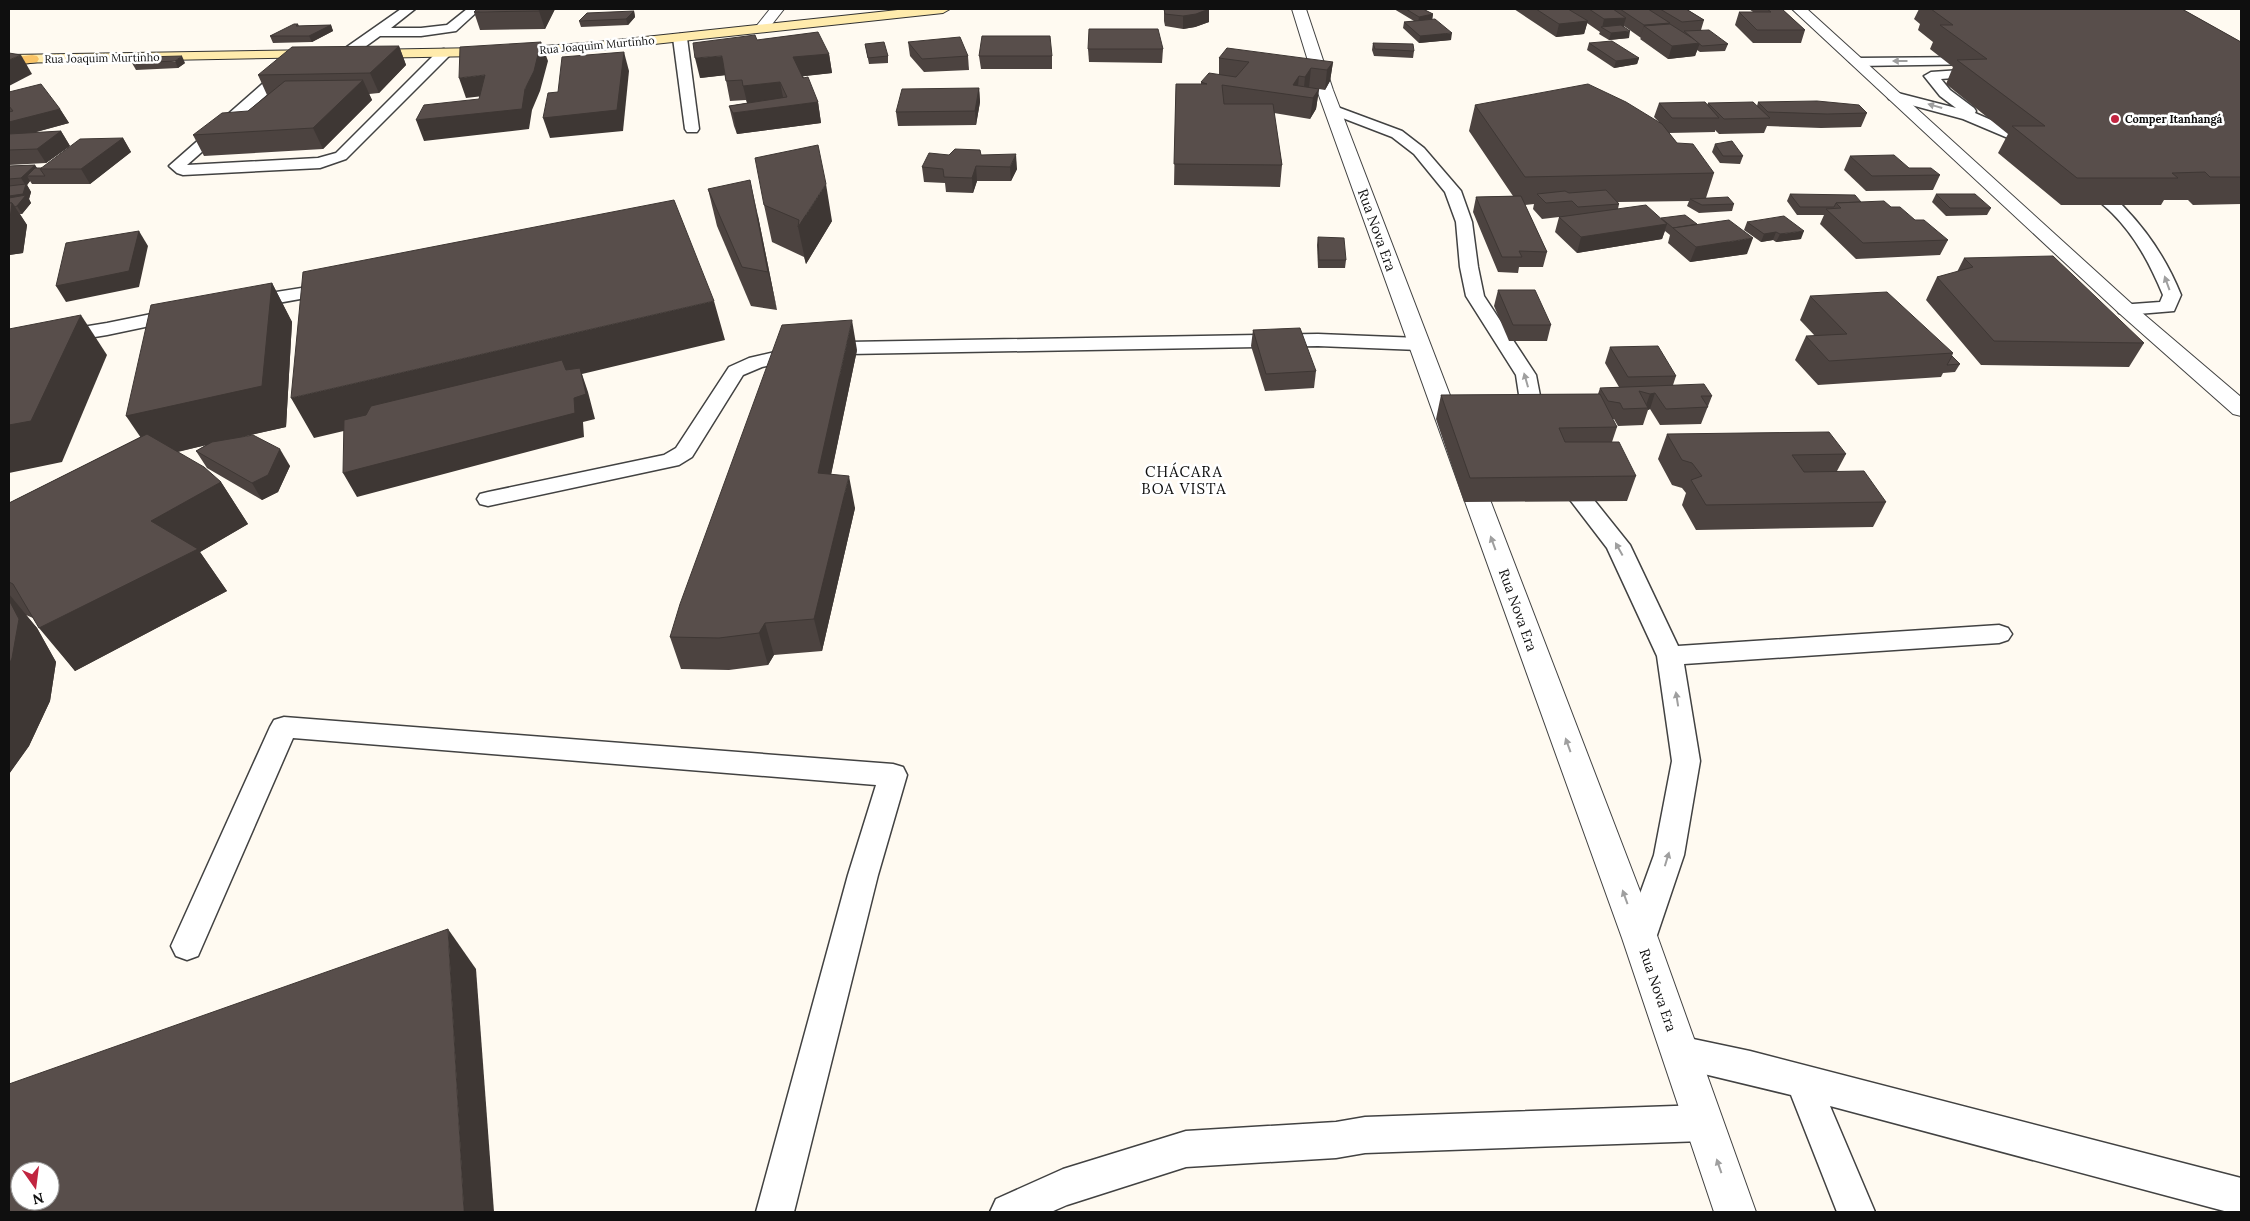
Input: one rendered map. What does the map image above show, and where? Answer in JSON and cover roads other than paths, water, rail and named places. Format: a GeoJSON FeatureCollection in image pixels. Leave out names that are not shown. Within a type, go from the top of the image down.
{"type":"FeatureCollection","features":[{"type":"Feature","properties":{"kind":"main road","name":"Rua Joaquim Murtinho"},"geometry":{"type":"LineString","coordinates":[[15,59],[444,53],[550,49],[680,38],[943,9]]}},
{"type":"Feature","properties":{"kind":"street"},"geometry":{"type":"LineString","coordinates":[[761,29],[777,9]]}},
{"type":"Feature","properties":{"kind":"street","name":"Rua Nova Era"},"geometry":{"type":"LineString","coordinates":[[1300,9],[1332,109],[1640,938],[1735,1212]]}},
{"type":"Feature","properties":{"kind":"street"},"geometry":{"type":"LineString","coordinates":[[1799,9],[2126,309],[2241,409]]}},
{"type":"Feature","properties":{"kind":"lane"},"geometry":{"type":"LineString","coordinates":[[346,54],[409,9]]}},
{"type":"Feature","properties":{"kind":"lane"},"geometry":{"type":"LineString","coordinates":[[378,32],[421,32],[451,28],[474,9]]}},
{"type":"Feature","properties":{"kind":"lane"},"geometry":{"type":"LineString","coordinates":[[680,38],[692,129]]}},
{"type":"Feature","properties":{"kind":"lane"},"geometry":{"type":"LineString","coordinates":[[304,54],[177,166],[183,170],[320,163],[341,156],[444,53]]}},
{"type":"Feature","properties":{"kind":"lane"},"geometry":{"type":"LineString","coordinates":[[1966,61],[1982,74],[1931,76],[1945,93],[1995,126]]}},
{"type":"Feature","properties":{"kind":"lane"},"geometry":{"type":"LineString","coordinates":[[1857,62],[1995,61]]}},
{"type":"Feature","properties":{"kind":"lane"},"geometry":{"type":"LineString","coordinates":[[1894,96],[1932,105],[1995,126],[2048,151]]}},
{"type":"Feature","properties":{"kind":"lane"},"geometry":{"type":"LineString","coordinates":[[1332,109],[1397,134],[1420,152],[1453,191],[1464,222],[1469,267],[1475,296],[1526,376],[1536,434],[1563,478],[1618,545],[1670,656],[1686,761],[1669,855],[1640,938]]}},
{"type":"Feature","properties":{"kind":"lane"},"geometry":{"type":"LineString","coordinates":[[2080,175],[2119,209],[2147,242],[2162,270],[2172,295],[2166,307],[2126,309]]}},
{"type":"Feature","properties":{"kind":"lane"},"geometry":{"type":"LineString","coordinates":[[229,306],[353,284]]}},
{"type":"Feature","properties":{"kind":"lane"},"geometry":{"type":"LineString","coordinates":[[9,345],[107,329],[153,318],[200,310]]}},
{"type":"Feature","properties":{"kind":"lane"},"geometry":{"type":"LineString","coordinates":[[488,499],[671,460],[684,452],[736,371],[756,362],[788,355],[868,348],[1318,340],[1419,344]]}},
{"type":"Feature","properties":{"kind":"lane"},"geometry":{"type":"LineString","coordinates":[[1670,656],[1999,634]]}},
{"type":"Feature","properties":{"kind":"lane"},"geometry":{"type":"LineString","coordinates":[[187,946],[284,727],[893,775],[863,875],[774,1212]]}},
{"type":"Feature","properties":{"kind":"lane"},"geometry":{"type":"LineString","coordinates":[[1679,1052],[1803,1082],[2241,1197]]}},
{"type":"Feature","properties":{"kind":"lane"},"geometry":{"type":"LineString","coordinates":[[1803,1082],[1856,1212]]}},
{"type":"Feature","properties":{"kind":"lane"},"geometry":{"type":"LineString","coordinates":[[1009,1212],[1063,1188],[1186,1148],[1336,1140],[1365,1135],[1703,1123]]}},
{"type":"Feature","properties":{"kind":"place","name":"Comper Itanhangá"},"geometry":{"type":"Point","coordinates":[2115,119]}},
{"type":"Feature","properties":{"kind":"district","name":"CHÁCARA BOA VISTA"},"geometry":{"type":"Point","coordinates":[1184,480]}}]}
